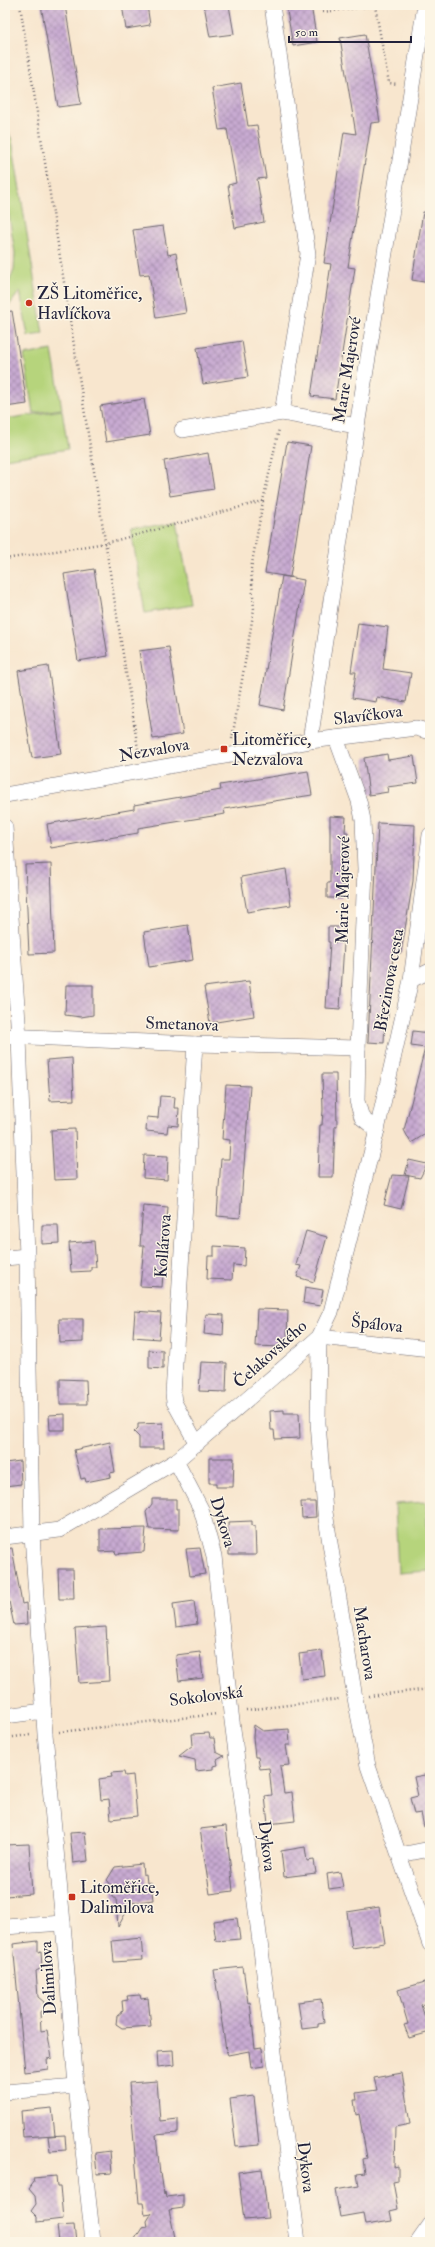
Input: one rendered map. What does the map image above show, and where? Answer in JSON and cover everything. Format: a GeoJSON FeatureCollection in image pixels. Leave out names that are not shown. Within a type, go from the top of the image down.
{"type":"FeatureCollection","features":[{"type":"Feature","properties":{"kind":"street"},"geometry":{"type":"LineString","coordinates":[[272,5],[308,254],[282,413]]}},
{"type":"Feature","properties":{"kind":"street","name":"Marie Majerové"},"geometry":{"type":"LineString","coordinates":[[310,741],[357,426],[425,5]]}},
{"type":"Feature","properties":{"kind":"street"},"geometry":{"type":"LineString","coordinates":[[182,430],[282,413],[357,426]]}},
{"type":"Feature","properties":{"kind":"street","name":"Slavíčkova"},"geometry":{"type":"LineString","coordinates":[[310,741],[416,728],[430,732]]}},
{"type":"Feature","properties":{"kind":"street","name":"Marie Majerové"},"geometry":{"type":"LineString","coordinates":[[336,738],[359,801],[363,820],[365,869],[358,1048]]}},
{"type":"Feature","properties":{"kind":"street","name":"Nezvalova"},"geometry":{"type":"LineString","coordinates":[[5,795],[142,772],[310,741]]}},
{"type":"Feature","properties":{"kind":"street","name":"Dalimilova"},"geometry":{"type":"LineString","coordinates":[[5,827],[12,1036],[27,1256],[32,1534],[45,1734],[63,1923],[76,2086],[93,2242]]}},
{"type":"Feature","properties":{"kind":"street","name":"Březinova cesta"},"geometry":{"type":"LineString","coordinates":[[377,1130],[411,980],[430,835]]}},
{"type":"Feature","properties":{"kind":"street"},"geometry":{"type":"LineString","coordinates":[[411,980],[430,971]]}},
{"type":"Feature","properties":{"kind":"street","name":"Smetanova"},"geometry":{"type":"LineString","coordinates":[[12,1036],[195,1044],[358,1048]]}},
{"type":"Feature","properties":{"kind":"street","name":"Kollárova"},"geometry":{"type":"LineString","coordinates":[[195,1044],[173,1394],[174,1402],[197,1444]]}},
{"type":"Feature","properties":{"kind":"street"},"geometry":{"type":"LineString","coordinates":[[358,1048],[358,1111],[362,1118],[377,1130]]}},
{"type":"Feature","properties":{"kind":"street","name":"Čelakovského"},"geometry":{"type":"LineString","coordinates":[[5,1538],[59,1530],[176,1461],[319,1337],[331,1312],[377,1130]]}},
{"type":"Feature","properties":{"kind":"street"},"geometry":{"type":"LineString","coordinates":[[5,1258],[27,1256]]}},
{"type":"Feature","properties":{"kind":"street","name":"Špálova"},"geometry":{"type":"LineString","coordinates":[[319,1337],[430,1349]]}},
{"type":"Feature","properties":{"kind":"street","name":"Macharova"},"geometry":{"type":"LineString","coordinates":[[319,1337],[318,1423],[325,1512],[368,1766],[430,1944]]}},
{"type":"Feature","properties":{"kind":"street","name":"Dykova"},"geometry":{"type":"LineString","coordinates":[[176,1461],[202,1509],[212,1550],[231,1713],[298,2242]]}},
{"type":"Feature","properties":{"kind":"street"},"geometry":{"type":"LineString","coordinates":[[5,1716],[44,1711]]}},
{"type":"Feature","properties":{"kind":"street"},"geometry":{"type":"LineString","coordinates":[[400,1855],[430,1849]]}},
{"type":"Feature","properties":{"kind":"street"},"geometry":{"type":"LineString","coordinates":[[5,1927],[63,1923]]}},
{"type":"Feature","properties":{"kind":"street"},"geometry":{"type":"LineString","coordinates":[[5,2092],[76,2086]]}},
{"type":"Feature","properties":{"kind":"street"},"geometry":{"type":"LineString","coordinates":[[418,2242],[430,2225]]}},
{"type":"Feature","properties":{"kind":"path"},"geometry":{"type":"LineString","coordinates":[[20,5],[142,772]]}},
{"type":"Feature","properties":{"kind":"path"},"geometry":{"type":"LineString","coordinates":[[321,5],[322,12],[375,6],[390,83],[412,85]]}},
{"type":"Feature","properties":{"kind":"path"},"geometry":{"type":"LineString","coordinates":[[229,756],[254,609],[251,569],[263,501],[282,413]]}},
{"type":"Feature","properties":{"kind":"path"},"geometry":{"type":"LineString","coordinates":[[5,559],[106,543],[263,501]]}},
{"type":"Feature","properties":{"kind":"path"},"geometry":{"type":"LineString","coordinates":[[371,1696],[430,1689]]}},
{"type":"Feature","properties":{"kind":"path","name":"Sokolovská"},"geometry":{"type":"LineString","coordinates":[[75,1730],[341,1699]]}},
{"type":"Feature","properties":{"kind":"path"},"geometry":{"type":"LineString","coordinates":[[5,1738],[45,1734]]}},
{"type":"Feature","properties":{"kind":"green space"},"geometry":{"type":"Polygon","coordinates":[[[5,126],[12,140],[43,334],[28,336],[20,291],[5,311],[5,292],[14,270],[15,253],[5,192],[5,126]]]}},
{"type":"Feature","properties":{"kind":"green space"},"geometry":{"type":"Polygon","coordinates":[[[52,350],[62,409],[33,413],[24,355],[52,350]]]}},
{"type":"Feature","properties":{"kind":"green space"},"geometry":{"type":"Polygon","coordinates":[[[62,410],[68,449],[5,459],[5,419],[62,410]]]}},
{"type":"Feature","properties":{"kind":"green space"},"geometry":{"type":"Polygon","coordinates":[[[177,521],[192,605],[145,613],[131,529],[177,521]]]}},
{"type":"Feature","properties":{"kind":"green space"},"geometry":{"type":"Polygon","coordinates":[[[426,1502],[429,1571],[398,1573],[395,1504],[426,1502]]]}},
{"type":"Feature","properties":{"kind":"building"},"geometry":{"type":"Polygon","coordinates":[[[41,5],[65,5],[81,104],[58,107],[41,5]]]}},
{"type":"Feature","properties":{"kind":"building"},"geometry":{"type":"Polygon","coordinates":[[[122,5],[147,5],[150,25],[126,29],[122,5]]]}},
{"type":"Feature","properties":{"kind":"building"},"geometry":{"type":"Polygon","coordinates":[[[204,5],[229,5],[234,34],[210,37],[204,5]]]}},
{"type":"Feature","properties":{"kind":"building"},"geometry":{"type":"Polygon","coordinates":[[[286,5],[311,5],[317,42],[293,46],[286,5]]]}},
{"type":"Feature","properties":{"kind":"building"},"geometry":{"type":"Polygon","coordinates":[[[365,34],[380,122],[371,123],[348,267],[355,268],[335,399],[311,396],[331,264],[324,263],[344,132],[356,134],[340,38],[365,34]]]}},
{"type":"Feature","properties":{"kind":"building"},"geometry":{"type":"Polygon","coordinates":[[[241,83],[248,126],[257,125],[266,178],[257,179],[264,222],[235,228],[228,185],[236,183],[227,129],[219,130],[212,88],[241,83]]]}},
{"type":"Feature","properties":{"kind":"building"},"geometry":{"type":"Polygon","coordinates":[[[423,212],[430,213],[430,283],[412,280],[423,212]]]}},
{"type":"Feature","properties":{"kind":"building"},"geometry":{"type":"Polygon","coordinates":[[[163,226],[168,255],[176,253],[186,313],[156,318],[149,274],[140,275],[133,230],[163,226]]]}},
{"type":"Feature","properties":{"kind":"building"},"geometry":{"type":"Polygon","coordinates":[[[12,311],[27,404],[5,407],[5,312],[12,311]]]}},
{"type":"Feature","properties":{"kind":"building"},"geometry":{"type":"Polygon","coordinates":[[[242,341],[248,377],[203,384],[197,348],[242,341]]]}},
{"type":"Feature","properties":{"kind":"building"},"geometry":{"type":"Polygon","coordinates":[[[144,399],[150,435],[106,442],[100,406],[144,399]]]}},
{"type":"Feature","properties":{"kind":"building"},"geometry":{"type":"Polygon","coordinates":[[[287,442],[311,446],[290,577],[265,573],[287,442]]]}},
{"type":"Feature","properties":{"kind":"building"},"geometry":{"type":"Polygon","coordinates":[[[208,453],[214,489],[170,496],[164,461],[208,453]]]}},
{"type":"Feature","properties":{"kind":"building"},"geometry":{"type":"Polygon","coordinates":[[[94,569],[108,656],[78,661],[64,574],[94,569]]]}},
{"type":"Feature","properties":{"kind":"building"},"geometry":{"type":"Polygon","coordinates":[[[282,576],[304,580],[283,710],[260,705],[282,576]]]}},
{"type":"Feature","properties":{"kind":"building"},"geometry":{"type":"Polygon","coordinates":[[[358,623],[388,627],[383,669],[411,673],[406,702],[377,697],[376,702],[352,698],[356,672],[351,672],[358,623]]]}},
{"type":"Feature","properties":{"kind":"building"},"geometry":{"type":"Polygon","coordinates":[[[169,647],[183,734],[153,739],[139,651],[169,647]]]}},
{"type":"Feature","properties":{"kind":"building"},"geometry":{"type":"Polygon","coordinates":[[[48,666],[61,754],[32,758],[18,671],[48,666]]]}},
{"type":"Feature","properties":{"kind":"building"},"geometry":{"type":"Polygon","coordinates":[[[387,754],[388,760],[414,756],[418,783],[387,787],[388,792],[369,795],[364,758],[387,754]]]}},
{"type":"Feature","properties":{"kind":"building"},"geometry":{"type":"Polygon","coordinates":[[[308,771],[312,795],[224,809],[225,814],[138,828],[138,833],[51,848],[47,824],[134,809],[134,805],[221,790],[220,785],[308,771]]]}},
{"type":"Feature","properties":{"kind":"building"},"geometry":{"type":"Polygon","coordinates":[[[330,816],[346,817],[345,832],[348,832],[346,884],[342,883],[342,898],[327,898],[327,883],[330,883],[330,816]]]}},
{"type":"Feature","properties":{"kind":"building"},"geometry":{"type":"Polygon","coordinates":[[[378,823],[415,825],[413,881],[401,953],[393,953],[390,1001],[388,1001],[388,1018],[385,1018],[384,1043],[368,1042],[378,823]]]}},
{"type":"Feature","properties":{"kind":"building"},"geometry":{"type":"Polygon","coordinates":[[[51,864],[54,953],[29,954],[25,865],[51,864]]]}},
{"type":"Feature","properties":{"kind":"building"},"geometry":{"type":"Polygon","coordinates":[[[286,869],[291,905],[247,912],[241,877],[286,869]]]}},
{"type":"Feature","properties":{"kind":"building"},"geometry":{"type":"Polygon","coordinates":[[[188,925],[193,960],[149,967],[144,932],[188,925]]]}},
{"type":"Feature","properties":{"kind":"building"},"geometry":{"type":"Polygon","coordinates":[[[328,927],[343,927],[342,942],[334,942],[344,943],[340,1009],[326,1008],[330,942],[328,942],[328,927]]]}},
{"type":"Feature","properties":{"kind":"building"},"geometry":{"type":"Polygon","coordinates":[[[249,981],[254,1016],[210,1023],[204,987],[249,981]]]}},
{"type":"Feature","properties":{"kind":"building"},"geometry":{"type":"Polygon","coordinates":[[[66,985],[93,985],[93,1015],[81,1017],[65,1015],[66,985]]]}},
{"type":"Feature","properties":{"kind":"building"},"geometry":{"type":"Polygon","coordinates":[[[413,1031],[430,1033],[428,1045],[430,1046],[430,1112],[427,1133],[411,1143],[404,1130],[425,1048],[411,1046],[413,1031]]]}},
{"type":"Feature","properties":{"kind":"building"},"geometry":{"type":"Polygon","coordinates":[[[72,1058],[74,1100],[50,1101],[47,1060],[72,1058]]]}},
{"type":"Feature","properties":{"kind":"building"},"geometry":{"type":"Polygon","coordinates":[[[322,1074],[336,1074],[337,1126],[335,1126],[333,1177],[318,1177],[320,1125],[322,1125],[323,1110],[322,1074]]]}},
{"type":"Feature","properties":{"kind":"building"},"geometry":{"type":"Polygon","coordinates":[[[226,1085],[250,1086],[240,1218],[217,1216],[221,1159],[229,1159],[230,1140],[222,1139],[226,1085]]]}},
{"type":"Feature","properties":{"kind":"building"},"geometry":{"type":"Polygon","coordinates":[[[160,1096],[175,1097],[174,1108],[179,1108],[178,1126],[168,1125],[167,1133],[146,1131],[147,1117],[158,1118],[160,1096]]]}},
{"type":"Feature","properties":{"kind":"building"},"geometry":{"type":"Polygon","coordinates":[[[75,1129],[77,1179],[54,1180],[51,1130],[75,1129]]]}},
{"type":"Feature","properties":{"kind":"building"},"geometry":{"type":"Polygon","coordinates":[[[144,1155],[168,1156],[167,1180],[143,1178],[144,1155]]]}},
{"type":"Feature","properties":{"kind":"building"},"geometry":{"type":"Polygon","coordinates":[[[409,1160],[427,1164],[420,1178],[405,1175],[409,1160]]]}},
{"type":"Feature","properties":{"kind":"building"},"geometry":{"type":"Polygon","coordinates":[[[392,1175],[409,1176],[401,1209],[384,1205],[392,1175]]]}},
{"type":"Feature","properties":{"kind":"building"},"geometry":{"type":"Polygon","coordinates":[[[143,1205],[168,1207],[162,1287],[140,1286],[144,1246],[140,1246],[143,1205]]]}},
{"type":"Feature","properties":{"kind":"building"},"geometry":{"type":"Polygon","coordinates":[[[42,1225],[58,1225],[59,1243],[42,1244],[42,1225]]]}},
{"type":"Feature","properties":{"kind":"building"},"geometry":{"type":"Polygon","coordinates":[[[306,1231],[327,1237],[314,1282],[297,1277],[301,1266],[296,1265],[306,1231]]]}},
{"type":"Feature","properties":{"kind":"building"},"geometry":{"type":"Polygon","coordinates":[[[94,1241],[96,1267],[91,1267],[91,1271],[71,1272],[69,1243],[94,1241]]]}},
{"type":"Feature","properties":{"kind":"building"},"geometry":{"type":"Polygon","coordinates":[[[214,1246],[245,1248],[244,1266],[233,1265],[232,1280],[207,1279],[208,1256],[214,1256],[214,1246]]]}},
{"type":"Feature","properties":{"kind":"building"},"geometry":{"type":"Polygon","coordinates":[[[305,1287],[323,1290],[320,1306],[303,1303],[305,1287]]]}},
{"type":"Feature","properties":{"kind":"building"},"geometry":{"type":"Polygon","coordinates":[[[257,1309],[288,1310],[287,1338],[283,1338],[283,1347],[255,1346],[257,1309]]]}},
{"type":"Feature","properties":{"kind":"building"},"geometry":{"type":"Polygon","coordinates":[[[135,1311],[161,1313],[159,1339],[133,1337],[135,1311]]]}},
{"type":"Feature","properties":{"kind":"building"},"geometry":{"type":"Polygon","coordinates":[[[206,1314],[224,1315],[223,1336],[204,1334],[206,1314]]]}},
{"type":"Feature","properties":{"kind":"building"},"geometry":{"type":"Polygon","coordinates":[[[59,1319],[83,1319],[83,1342],[60,1343],[59,1319]]]}},
{"type":"Feature","properties":{"kind":"building"},"geometry":{"type":"Polygon","coordinates":[[[149,1350],[163,1351],[163,1369],[149,1368],[149,1350]]]}},
{"type":"Feature","properties":{"kind":"building"},"geometry":{"type":"Polygon","coordinates":[[[201,1362],[227,1363],[226,1392],[199,1391],[201,1362]]]}},
{"type":"Feature","properties":{"kind":"building"},"geometry":{"type":"Polygon","coordinates":[[[60,1379],[86,1380],[87,1404],[60,1404],[60,1379]]]}},
{"type":"Feature","properties":{"kind":"building"},"geometry":{"type":"Polygon","coordinates":[[[284,1410],[284,1413],[299,1413],[300,1438],[275,1439],[274,1430],[271,1430],[270,1411],[284,1410]]]}},
{"type":"Feature","properties":{"kind":"building"},"geometry":{"type":"Polygon","coordinates":[[[65,1414],[65,1430],[50,1430],[49,1415],[65,1414]]]}},
{"type":"Feature","properties":{"kind":"building"},"geometry":{"type":"Polygon","coordinates":[[[163,1423],[164,1448],[139,1448],[139,1437],[134,1432],[138,1428],[138,1424],[163,1423]]]}},
{"type":"Feature","properties":{"kind":"building"},"geometry":{"type":"Polygon","coordinates":[[[110,1442],[115,1472],[110,1473],[111,1477],[86,1482],[85,1478],[81,1479],[74,1450],[110,1442]]]}},
{"type":"Feature","properties":{"kind":"building"},"geometry":{"type":"Polygon","coordinates":[[[209,1458],[234,1458],[233,1487],[216,1487],[216,1483],[209,1483],[209,1458]]]}},
{"type":"Feature","properties":{"kind":"building"},"geometry":{"type":"Polygon","coordinates":[[[20,1461],[21,1484],[5,1486],[5,1463],[20,1461]]]}},
{"type":"Feature","properties":{"kind":"building"},"geometry":{"type":"Polygon","coordinates":[[[152,1499],[176,1499],[176,1509],[179,1509],[179,1530],[149,1529],[146,1512],[152,1504],[152,1499]]]}},
{"type":"Feature","properties":{"kind":"building"},"geometry":{"type":"Polygon","coordinates":[[[301,1502],[315,1502],[316,1517],[302,1518],[301,1502]]]}},
{"type":"Feature","properties":{"kind":"building"},"geometry":{"type":"Polygon","coordinates":[[[252,1521],[252,1526],[255,1526],[256,1555],[229,1555],[228,1522],[252,1521]]]}},
{"type":"Feature","properties":{"kind":"building"},"geometry":{"type":"Polygon","coordinates":[[[146,1528],[144,1552],[116,1554],[115,1551],[100,1552],[100,1529],[146,1528]]]}},
{"type":"Feature","properties":{"kind":"building"},"geometry":{"type":"Polygon","coordinates":[[[12,1548],[22,1604],[26,1603],[27,1624],[14,1625],[8,1597],[5,1597],[5,1549],[12,1548]]]}},
{"type":"Feature","properties":{"kind":"building"},"geometry":{"type":"Polygon","coordinates":[[[200,1548],[205,1574],[190,1576],[186,1549],[200,1548]]]}},
{"type":"Feature","properties":{"kind":"building"},"geometry":{"type":"Polygon","coordinates":[[[58,1569],[73,1569],[74,1599],[59,1599],[58,1569]]]}},
{"type":"Feature","properties":{"kind":"building"},"geometry":{"type":"Polygon","coordinates":[[[194,1601],[197,1624],[176,1627],[173,1604],[194,1601]]]}},
{"type":"Feature","properties":{"kind":"building"},"geometry":{"type":"Polygon","coordinates":[[[106,1627],[109,1681],[79,1683],[75,1629],[106,1627]]]}},
{"type":"Feature","properties":{"kind":"building"},"geometry":{"type":"Polygon","coordinates":[[[322,1651],[325,1676],[302,1679],[299,1654],[322,1651]]]}},
{"type":"Feature","properties":{"kind":"building"},"geometry":{"type":"Polygon","coordinates":[[[200,1652],[203,1678],[179,1681],[176,1655],[200,1652]]]}},
{"type":"Feature","properties":{"kind":"building"},"geometry":{"type":"Polygon","coordinates":[[[254,1725],[263,1731],[289,1729],[290,1745],[286,1745],[289,1765],[280,1766],[284,1793],[292,1792],[295,1821],[268,1824],[265,1796],[272,1795],[269,1768],[260,1769],[258,1757],[255,1757],[253,1737],[254,1725]]]}},
{"type":"Feature","properties":{"kind":"building"},"geometry":{"type":"Polygon","coordinates":[[[209,1733],[210,1738],[214,1738],[216,1752],[224,1756],[217,1760],[218,1765],[213,1766],[213,1769],[196,1771],[195,1760],[179,1756],[193,1745],[192,1734],[209,1733]]]}},
{"type":"Feature","properties":{"kind":"building"},"geometry":{"type":"Polygon","coordinates":[[[124,1772],[125,1776],[133,1775],[137,1816],[111,1819],[109,1799],[101,1800],[99,1779],[112,1777],[111,1773],[124,1772]]]}},
{"type":"Feature","properties":{"kind":"building"},"geometry":{"type":"Polygon","coordinates":[[[430,1774],[430,1826],[424,1827],[421,1813],[414,1814],[410,1798],[418,1796],[414,1777],[430,1774]]]}},
{"type":"Feature","properties":{"kind":"building"},"geometry":{"type":"Polygon","coordinates":[[[226,1826],[233,1891],[210,1894],[200,1829],[226,1826]]]}},
{"type":"Feature","properties":{"kind":"building"},"geometry":{"type":"Polygon","coordinates":[[[85,1832],[88,1861],[73,1863],[70,1833],[85,1832]]]}},
{"type":"Feature","properties":{"kind":"building"},"geometry":{"type":"Polygon","coordinates":[[[29,1844],[32,1894],[5,1896],[5,1845],[29,1844]]]}},
{"type":"Feature","properties":{"kind":"building"},"geometry":{"type":"Polygon","coordinates":[[[305,1847],[307,1861],[314,1860],[316,1873],[284,1877],[281,1851],[305,1847]]]}},
{"type":"Feature","properties":{"kind":"building"},"geometry":{"type":"Polygon","coordinates":[[[142,1864],[143,1875],[146,1874],[147,1883],[151,1882],[153,1900],[131,1903],[118,1927],[116,1898],[113,1898],[112,1886],[107,1880],[115,1867],[142,1864]]]}},
{"type":"Feature","properties":{"kind":"building"},"geometry":{"type":"Polygon","coordinates":[[[340,1872],[343,1887],[329,1889],[327,1874],[340,1872]]]}},
{"type":"Feature","properties":{"kind":"building"},"geometry":{"type":"Polygon","coordinates":[[[379,1907],[385,1943],[352,1948],[347,1912],[379,1907]]]}},
{"type":"Feature","properties":{"kind":"building"},"geometry":{"type":"Polygon","coordinates":[[[237,1918],[240,1939],[216,1941],[213,1921],[237,1918]]]}},
{"type":"Feature","properties":{"kind":"building"},"geometry":{"type":"Polygon","coordinates":[[[141,1938],[143,1960],[114,1962],[112,1941],[141,1938]]]}},
{"type":"Feature","properties":{"kind":"building"},"geometry":{"type":"Polygon","coordinates":[[[38,1941],[38,1952],[41,1951],[42,1968],[36,1971],[38,1997],[44,2002],[44,2007],[40,2012],[41,2031],[47,2030],[52,2058],[47,2059],[48,2069],[25,2072],[13,1944],[38,1941]]]}},
{"type":"Feature","properties":{"kind":"building"},"geometry":{"type":"Polygon","coordinates":[[[243,1967],[248,2003],[250,2002],[255,2049],[262,2048],[264,2066],[251,2068],[249,2051],[228,2055],[226,2050],[214,1970],[243,1967]]]}},
{"type":"Feature","properties":{"kind":"building"},"geometry":{"type":"Polygon","coordinates":[[[425,1982],[430,2001],[421,2005],[430,2032],[409,2038],[404,2025],[408,2024],[398,1990],[425,1982]]]}},
{"type":"Feature","properties":{"kind":"building"},"geometry":{"type":"Polygon","coordinates":[[[140,1995],[141,1999],[148,1998],[151,2026],[122,2028],[116,2024],[117,2016],[123,2011],[122,2001],[128,2000],[127,1996],[140,1995]]]}},
{"type":"Feature","properties":{"kind":"building"},"geometry":{"type":"Polygon","coordinates":[[[321,1999],[324,2023],[318,2024],[318,2027],[302,2029],[298,2002],[321,1999]]]}},
{"type":"Feature","properties":{"kind":"building"},"geometry":{"type":"Polygon","coordinates":[[[173,2050],[174,2065],[158,2067],[157,2051],[173,2050]]]}},
{"type":"Feature","properties":{"kind":"building"},"geometry":{"type":"Polygon","coordinates":[[[402,2073],[410,2124],[395,2127],[394,2167],[398,2166],[398,2181],[393,2182],[398,2209],[390,2211],[392,2221],[365,2225],[363,2213],[340,2217],[335,2190],[359,2186],[357,2174],[365,2173],[363,2159],[367,2158],[359,2114],[356,2115],[354,2100],[357,2100],[356,2093],[377,2090],[374,2078],[402,2073]]]}},
{"type":"Feature","properties":{"kind":"building"},"geometry":{"type":"Polygon","coordinates":[[[157,2081],[160,2121],[178,2119],[178,2133],[156,2135],[160,2174],[161,2173],[164,2194],[165,2192],[166,2197],[183,2195],[183,2208],[169,2210],[176,2242],[133,2242],[142,2228],[148,2227],[147,2221],[152,2213],[145,2214],[143,2203],[139,2203],[129,2083],[157,2081]]]}},
{"type":"Feature","properties":{"kind":"building"},"geometry":{"type":"Polygon","coordinates":[[[254,2096],[259,2145],[236,2147],[230,2099],[254,2096]]]}},
{"type":"Feature","properties":{"kind":"building"},"geometry":{"type":"Polygon","coordinates":[[[52,2108],[55,2135],[23,2137],[21,2111],[52,2108]]]}},
{"type":"Feature","properties":{"kind":"building"},"geometry":{"type":"Polygon","coordinates":[[[65,2135],[66,2150],[50,2151],[48,2136],[65,2135]]]}},
{"type":"Feature","properties":{"kind":"building"},"geometry":{"type":"Polygon","coordinates":[[[110,2151],[112,2173],[97,2174],[95,2153],[110,2151]]]}},
{"type":"Feature","properties":{"kind":"building"},"geometry":{"type":"Polygon","coordinates":[[[262,2169],[268,2218],[244,2220],[238,2172],[262,2169]]]}},
{"type":"Feature","properties":{"kind":"building"},"geometry":{"type":"Polygon","coordinates":[[[56,2176],[57,2186],[60,2186],[63,2219],[37,2222],[37,2217],[31,2211],[36,2204],[35,2196],[29,2189],[34,2182],[33,2178],[56,2176]]]}},
{"type":"Feature","properties":{"kind":"building"},"geometry":{"type":"Polygon","coordinates":[[[74,2225],[76,2242],[59,2242],[57,2226],[74,2225]]]}},
{"type":"Feature","properties":{"kind":"place","name":"ZŠ Litoměřice, Havlíčkova"},"geometry":{"type":"Point","coordinates":[29,303]}},
{"type":"Feature","properties":{"kind":"place","name":"Litoměřice, Nezvalova"},"geometry":{"type":"Point","coordinates":[224,749]}},
{"type":"Feature","properties":{"kind":"place","name":"Litoměřice, Dalimilova"},"geometry":{"type":"Point","coordinates":[72,1897]}}]}
